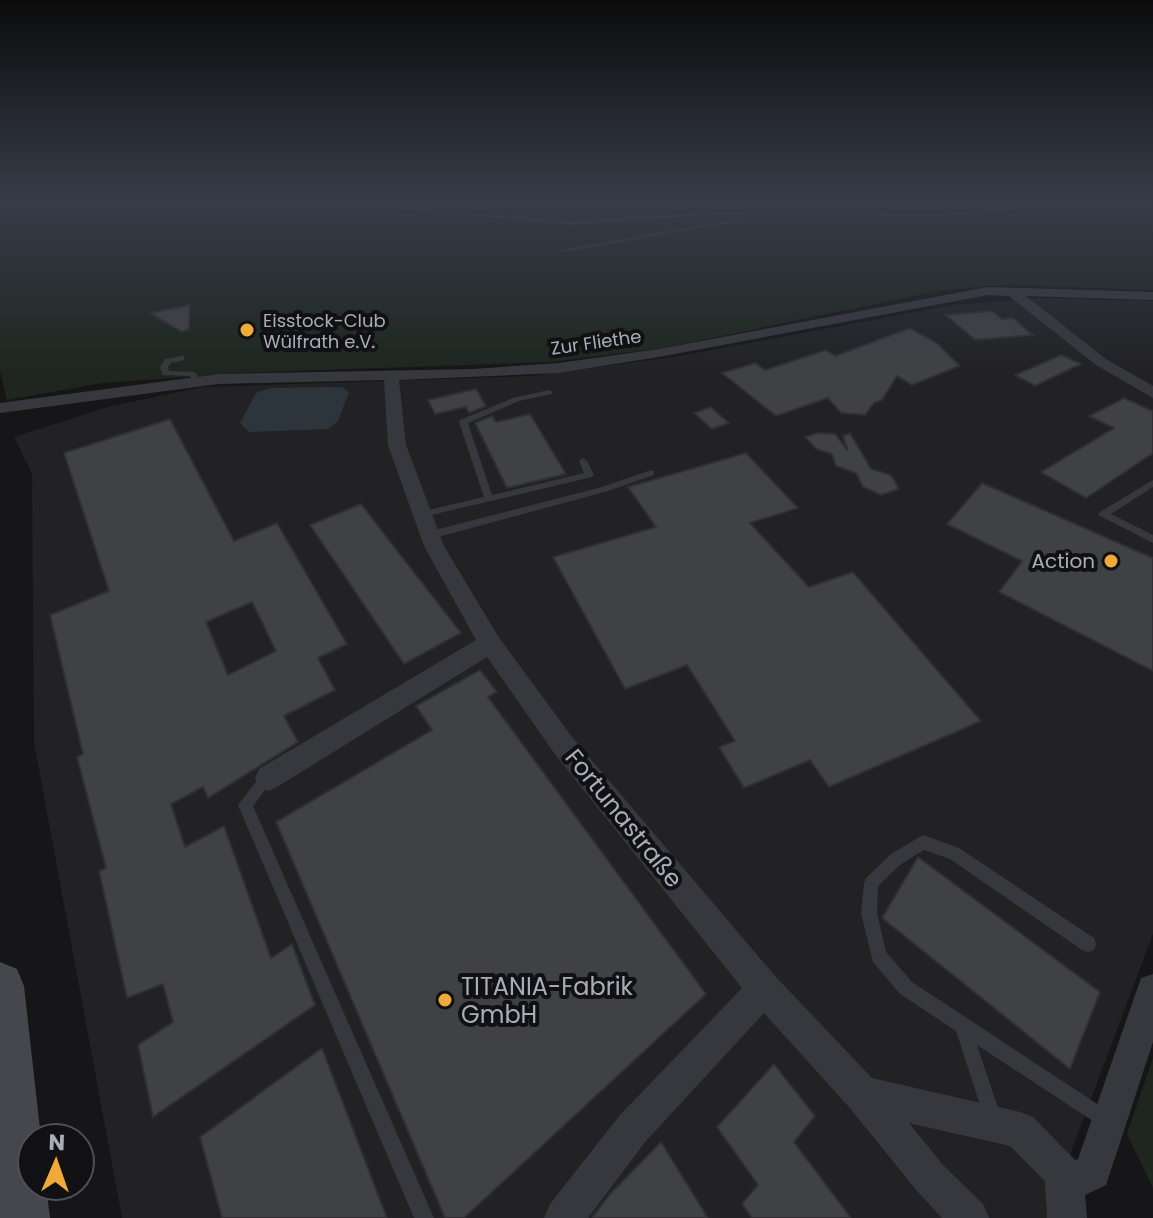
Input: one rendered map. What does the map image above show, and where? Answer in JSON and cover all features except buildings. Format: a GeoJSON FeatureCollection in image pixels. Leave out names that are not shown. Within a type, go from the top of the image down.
{"type":"FeatureCollection","features":[{"type":"Feature","properties":{"kind":"main road"},"geometry":{"type":"LineString","coordinates":[[0,986],[21,1218]]}},
{"type":"Feature","properties":{"kind":"street","name":"Zur Fliethe"},"geometry":{"type":"LineString","coordinates":[[0,408],[197,381],[516,372],[610,361],[970,294],[1011,291],[1153,296]]}},
{"type":"Feature","properties":{"kind":"street"},"geometry":{"type":"LineString","coordinates":[[1011,291],[1090,354],[1153,393]]}},
{"type":"Feature","properties":{"kind":"street","name":"Fortunastraße"},"geometry":{"type":"LineString","coordinates":[[391,375],[397,445],[427,525],[490,643],[563,745],[764,989],[862,1094],[930,1178],[969,1218]]}},
{"type":"Feature","properties":{"kind":"street","name":"Zur Fliethe"},"geometry":{"type":"LineString","coordinates":[[0,425],[39,402]]}},
{"type":"Feature","properties":{"kind":"street"},"geometry":{"type":"LineString","coordinates":[[268,778],[490,643]]}},
{"type":"Feature","properties":{"kind":"street"},"geometry":{"type":"LineString","coordinates":[[564,1218],[633,1128],[764,989]]}},
{"type":"Feature","properties":{"kind":"street"},"geometry":{"type":"LineString","coordinates":[[1066,1201],[1093,1172],[1153,990]]}},
{"type":"Feature","properties":{"kind":"street"},"geometry":{"type":"LineString","coordinates":[[862,1094],[1020,1130],[1045,1151],[1060,1169],[1066,1201]]}},
{"type":"Feature","properties":{"kind":"lane"},"geometry":{"type":"LineString","coordinates":[[181,358],[168,361],[164,367],[166,373],[192,374],[197,381]]}},
{"type":"Feature","properties":{"kind":"lane"},"geometry":{"type":"LineString","coordinates":[[489,499],[463,422],[495,411],[509,401],[549,392]]}},
{"type":"Feature","properties":{"kind":"lane"},"geometry":{"type":"LineString","coordinates":[[427,525],[489,499],[589,475],[583,461]]}},
{"type":"Feature","properties":{"kind":"lane"},"geometry":{"type":"LineString","coordinates":[[427,525],[605,489],[651,473]]}},
{"type":"Feature","properties":{"kind":"lane"},"geometry":{"type":"LineString","coordinates":[[1153,483],[1103,514],[1153,539]]}},
{"type":"Feature","properties":{"kind":"lane"},"geometry":{"type":"LineString","coordinates":[[268,778],[245,805],[424,1218]]}},
{"type":"Feature","properties":{"kind":"lane"},"geometry":{"type":"LineString","coordinates":[[1088,944],[954,853],[923,842],[896,859],[871,883],[869,913],[879,956],[906,988],[1109,1121]]}},
{"type":"Feature","properties":{"kind":"lane"},"geometry":{"type":"LineString","coordinates":[[962,1024],[994,1122]]}},
{"type":"Feature","properties":{"kind":"shaded area"},"geometry":{"type":"Polygon","coordinates":[[[0,258],[1153,258],[1153,290],[998,285],[939,291],[663,348],[551,362],[239,373],[102,383],[7,400],[0,371],[0,258]]]}},
{"type":"Feature","properties":{"kind":"shaded area"},"geometry":{"type":"Polygon","coordinates":[[[1042,298],[1153,301],[1153,934],[1072,1149],[1056,1218],[122,1218],[34,742],[32,474],[14,437],[111,406],[203,387],[533,376],[680,356],[953,305],[1042,298]]]}},
{"type":"Feature","properties":{"kind":"shaded area"},"geometry":{"type":"Polygon","coordinates":[[[342,387],[349,392],[338,421],[328,429],[249,432],[240,423],[256,393],[271,388],[342,387]]]}},
{"type":"Feature","properties":{"kind":"shaded area"},"geometry":{"type":"Polygon","coordinates":[[[1153,1058],[1153,1188],[1127,1134],[1153,1058]]]}},
{"type":"Feature","properties":{"kind":"place","name":"Eisstock-Club Wülfrath e.V."},"geometry":{"type":"Point","coordinates":[247,330]}},
{"type":"Feature","properties":{"kind":"place","name":"Action"},"geometry":{"type":"Point","coordinates":[1111,561]}},
{"type":"Feature","properties":{"kind":"place","name":"TITANIA-Fabrik GmbH"},"geometry":{"type":"Point","coordinates":[445,1000]}}]}
